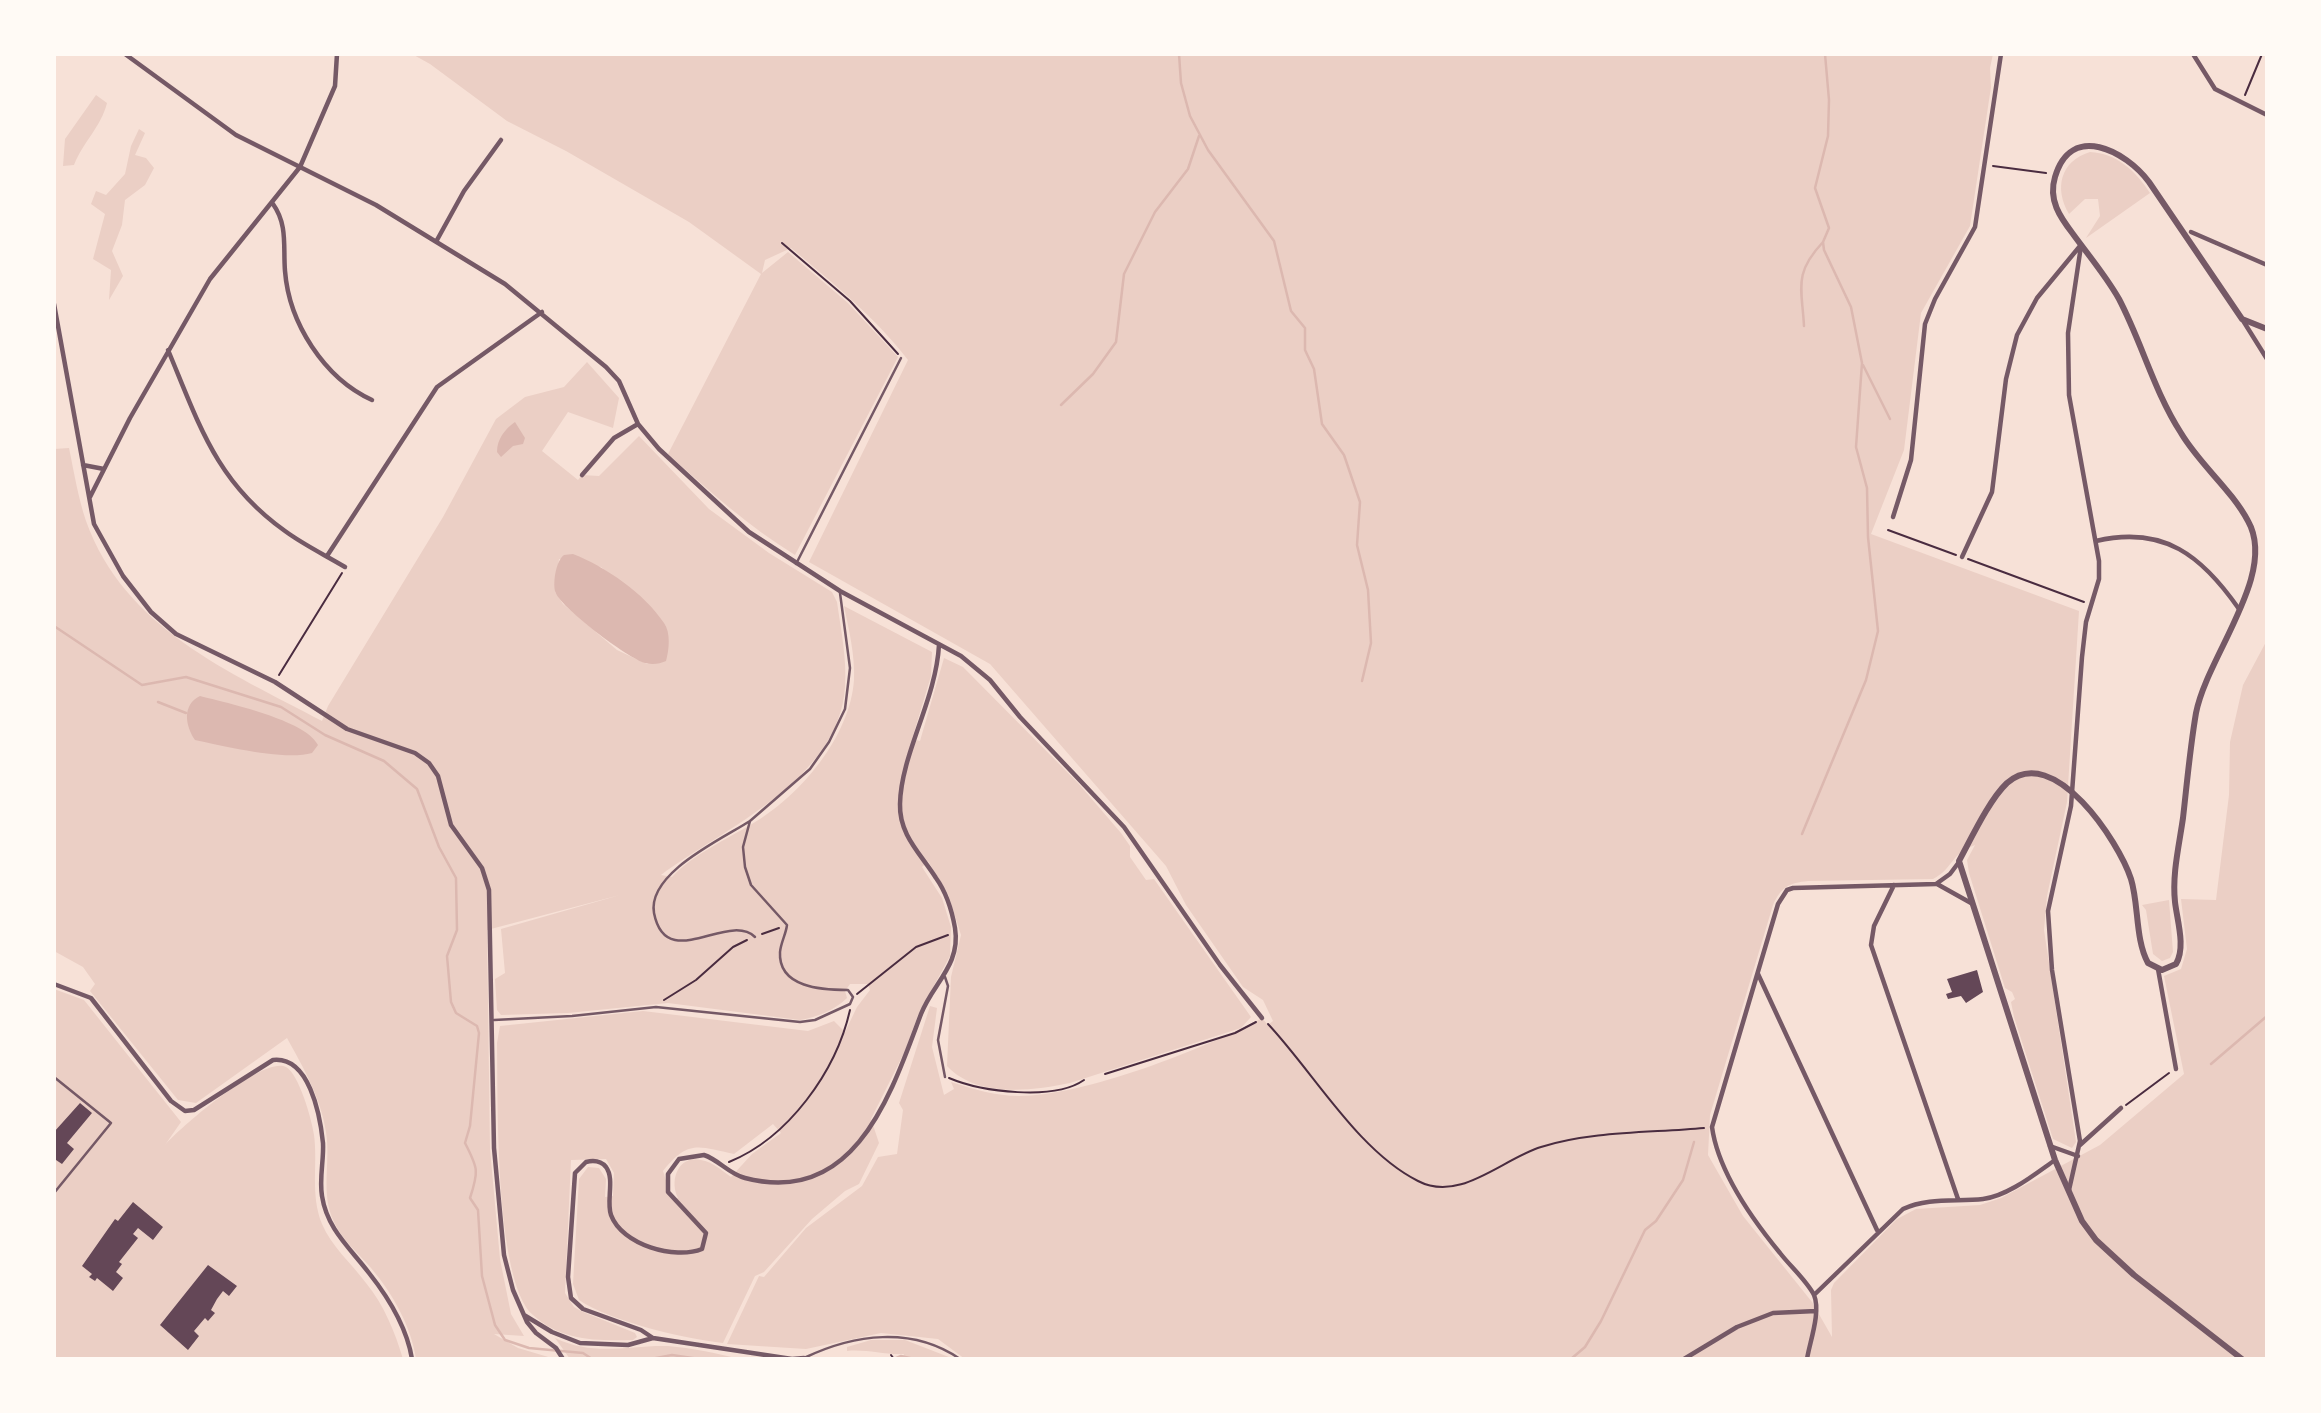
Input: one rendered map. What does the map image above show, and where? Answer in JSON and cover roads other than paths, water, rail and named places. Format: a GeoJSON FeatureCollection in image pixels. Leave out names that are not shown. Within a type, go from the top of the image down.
{"type":"FeatureCollection","features":[{"type":"Feature","properties":{"kind":"street"},"geometry":{"type":"LineString","coordinates":[[125,54],[236,135],[437,240],[505,284],[542,312],[618,381],[638,424],[676,467],[769,547],[840,591],[972,663],[1114,815],[1220,965],[1262,1018]]}},
{"type":"Feature","properties":{"kind":"street"},"geometry":{"type":"LineString","coordinates":[[89,500],[168,349],[210,279],[273,204],[300,167],[335,86],[337,54]]}},
{"type":"Feature","properties":{"kind":"street"},"geometry":{"type":"LineString","coordinates":[[1893,517],[1911,460],[1925,324],[1935,299],[1972,234],[2001,54]]}},
{"type":"Feature","properties":{"kind":"street"},"geometry":{"type":"LineString","coordinates":[[2193,54],[2209,83],[2267,115]]}},
{"type":"Feature","properties":{"kind":"street"},"geometry":{"type":"LineString","coordinates":[[437,240],[464,191],[501,140]]}},
{"type":"Feature","properties":{"kind":"street"},"geometry":{"type":"LineString","coordinates":[[2158,969],[2172,968],[2180,955],[2175,870],[2201,691],[2256,565],[2253,530],[2242,511],[2180,432],[2161,396],[2119,300],[2059,213],[2053,190],[2056,175],[2072,152],[2090,145],[2100,146],[2119,154],[2141,172],[2267,359]]}},
{"type":"Feature","properties":{"kind":"street"},"geometry":{"type":"LineString","coordinates":[[273,204],[282,216],[285,272],[297,319],[313,347],[333,372],[349,387],[372,400]]}},
{"type":"Feature","properties":{"kind":"street"},"geometry":{"type":"LineString","coordinates":[[2191,232],[2267,265]]}},
{"type":"Feature","properties":{"kind":"street"},"geometry":{"type":"LineString","coordinates":[[2068,1193],[2080,1145],[2047,939],[2049,901],[2071,807],[2081,657],[2086,622],[2099,579],[2096,541],[2069,395],[2069,324],[2081,245]]}},
{"type":"Feature","properties":{"kind":"street"},"geometry":{"type":"LineString","coordinates":[[1962,557],[1992,492],[2006,379],[2017,335],[2037,298],[2081,245]]}},
{"type":"Feature","properties":{"kind":"street"},"geometry":{"type":"LineString","coordinates":[[54,304],[94,524],[106,550],[158,620],[195,645],[275,682],[347,729],[415,753],[435,770],[451,825],[486,878],[490,902],[494,1148],[504,1255],[524,1315],[536,1333],[556,1348],[563,1358]]}},
{"type":"Feature","properties":{"kind":"street"},"geometry":{"type":"LineString","coordinates":[[327,556],[437,387],[542,312]]}},
{"type":"Feature","properties":{"kind":"street"},"geometry":{"type":"LineString","coordinates":[[2242,319],[2267,329]]}},
{"type":"Feature","properties":{"kind":"street"},"geometry":{"type":"LineString","coordinates":[[168,349],[213,455],[231,482],[255,508],[286,533],[345,567]]}},
{"type":"Feature","properties":{"kind":"street"},"geometry":{"type":"LineString","coordinates":[[582,475],[614,438],[638,424]]}},
{"type":"Feature","properties":{"kind":"street"},"geometry":{"type":"LineString","coordinates":[[83,465],[104,469]]}},
{"type":"Feature","properties":{"kind":"street"},"geometry":{"type":"LineString","coordinates":[[2096,541],[2115,537],[2145,537],[2189,553],[2220,582],[2239,609]]}},
{"type":"Feature","properties":{"kind":"street"},"geometry":{"type":"LineString","coordinates":[[653,1338],[641,1329],[583,1309],[571,1298],[568,1277],[575,1173],[586,1162],[604,1165],[610,1178],[610,1210],[618,1227],[646,1244],[680,1253],[702,1249],[706,1233],[670,1196],[667,1180],[670,1170],[680,1159],[704,1155],[742,1178],[789,1182],[818,1175],[847,1157],[870,1129],[895,1081],[922,1011],[944,977],[955,951],[954,924],[938,880],[909,841],[899,808],[904,780],[936,676],[939,645]]}},
{"type":"Feature","properties":{"kind":"street"},"geometry":{"type":"LineString","coordinates":[[1936,884],[1950,874],[2003,789],[2015,778],[2029,774],[2045,775],[2071,793],[2102,824],[2117,844],[2132,882],[2145,957],[2158,969],[2176,1069]]}},
{"type":"Feature","properties":{"kind":"street"},"geometry":{"type":"LineString","coordinates":[[1959,861],[2054,1160],[2082,1221],[2107,1250],[2242,1359]]}},
{"type":"Feature","properties":{"kind":"street"},"geometry":{"type":"LineString","coordinates":[[1807,1359],[1816,1311],[1814,1295],[1767,1237],[1727,1172],[1714,1142],[1712,1127],[1778,904],[1787,890],[1894,884],[1936,884],[1971,902]]}},
{"type":"Feature","properties":{"kind":"street"},"geometry":{"type":"LineString","coordinates":[[1894,884],[1874,926],[1871,945],[1958,1199]]}},
{"type":"Feature","properties":{"kind":"street"},"geometry":{"type":"LineString","coordinates":[[1757,972],[1877,1230]]}},
{"type":"Feature","properties":{"kind":"street"},"geometry":{"type":"LineString","coordinates":[[54,984],[92,998],[171,1101],[185,1111],[194,1110],[273,1060],[286,1059],[298,1067],[320,1126],[322,1196],[327,1216],[337,1235],[384,1294],[407,1336],[412,1359]]}},
{"type":"Feature","properties":{"kind":"street"},"geometry":{"type":"LineString","coordinates":[[2080,1145],[2121,1108]]}},
{"type":"Feature","properties":{"kind":"street"},"geometry":{"type":"LineString","coordinates":[[2050,1146],[2078,1156]]}},
{"type":"Feature","properties":{"kind":"street"},"geometry":{"type":"LineString","coordinates":[[1814,1295],[1877,1230],[1914,1203],[1986,1199],[2001,1193],[2054,1160]]}},
{"type":"Feature","properties":{"kind":"street"},"geometry":{"type":"LineString","coordinates":[[1684,1359],[1737,1327],[1773,1313],[1816,1311]]}},
{"type":"Feature","properties":{"kind":"street"},"geometry":{"type":"LineString","coordinates":[[524,1315],[552,1332],[580,1343],[628,1345],[653,1338],[792,1359],[804,1358]]}},
{"type":"Feature","properties":{"kind":"lane"},"geometry":{"type":"LineString","coordinates":[[796,564],[901,358]]}},
{"type":"Feature","properties":{"kind":"lane"},"geometry":{"type":"LineString","coordinates":[[755,937],[732,929],[696,940],[679,940],[660,926],[654,906],[658,889],[675,869],[750,821],[810,769],[829,742],[845,709],[850,668],[840,591]]}},
{"type":"Feature","properties":{"kind":"lane"},"geometry":{"type":"LineString","coordinates":[[494,1020],[572,1016],[656,1007],[806,1022],[850,1004],[852,997],[848,990],[824,990],[804,985],[788,975],[780,956],[787,925],[757,892],[747,876],[743,846],[750,821]]}},
{"type":"Feature","properties":{"kind":"lane"},"geometry":{"type":"LineString","coordinates":[[944,977],[948,986],[938,1041],[945,1077]]}},
{"type":"Feature","properties":{"kind":"lane"},"geometry":{"type":"LineString","coordinates":[[54,1077],[111,1123],[54,1193]]}},
{"type":"Feature","properties":{"kind":"lane"},"geometry":{"type":"LineString","coordinates":[[804,1358],[827,1348],[880,1335],[934,1345],[960,1359]]}},
{"type":"Feature","properties":{"kind":"waterway"},"geometry":{"type":"LineString","coordinates":[[1179,54],[1181,83],[1190,116],[1208,150],[1274,241],[1291,311],[1305,328],[1305,350],[1314,369],[1322,424],[1344,455],[1360,502],[1357,545],[1368,590],[1371,643],[1362,681]]}},
{"type":"Feature","properties":{"kind":"waterway"},"geometry":{"type":"LineString","coordinates":[[1802,834],[1866,680],[1878,631],[1868,537],[1867,488],[1856,447],[1862,363],[1851,307],[1824,250],[1823,242],[1829,228],[1815,188],[1828,136],[1829,100],[1825,54]]}},
{"type":"Feature","properties":{"kind":"waterway"},"geometry":{"type":"LineString","coordinates":[[1061,405],[1093,374],[1116,342],[1124,274],[1155,212],[1188,169],[1199,136]]}},
{"type":"Feature","properties":{"kind":"waterway"},"geometry":{"type":"LineString","coordinates":[[1804,326],[1801,291],[1803,273],[1813,253],[1823,242]]}},
{"type":"Feature","properties":{"kind":"waterway"},"geometry":{"type":"LineString","coordinates":[[1863,365],[1890,419]]}},
{"type":"Feature","properties":{"kind":"waterway"},"geometry":{"type":"LineString","coordinates":[[54,626],[142,685],[186,677],[281,707],[325,735],[384,761],[417,789],[439,847],[456,878],[457,930],[447,956],[451,1002],[456,1013],[477,1026],[479,1033],[470,1126],[465,1143],[476,1170],[470,1198],[478,1210],[482,1276],[495,1325],[505,1340],[529,1348],[583,1353],[592,1359]]}},
{"type":"Feature","properties":{"kind":"waterway"},"geometry":{"type":"LineString","coordinates":[[158,702],[186,713]]}},
{"type":"Feature","properties":{"kind":"waterway"},"geometry":{"type":"LineString","coordinates":[[2211,1064],[2267,1016]]}},
{"type":"Feature","properties":{"kind":"waterway"},"geometry":{"type":"LineString","coordinates":[[1571,1359],[1585,1347],[1601,1321],[1645,1230],[1656,1221],[1683,1180],[1694,1142]]}},
{"type":"Feature","properties":{"kind":"waterway"},"geometry":{"type":"LineString","coordinates":[[651,1359],[672,1355],[699,1359]]}},
{"type":"Feature","properties":{"kind":"waterway"},"geometry":{"type":"LineString","coordinates":[[894,1359],[901,1356],[914,1359]]}},
{"type":"Feature","properties":{"kind":"waterway"},"geometry":{"type":"LineString","coordinates":[[847,1359],[867,1359]]}}]}
